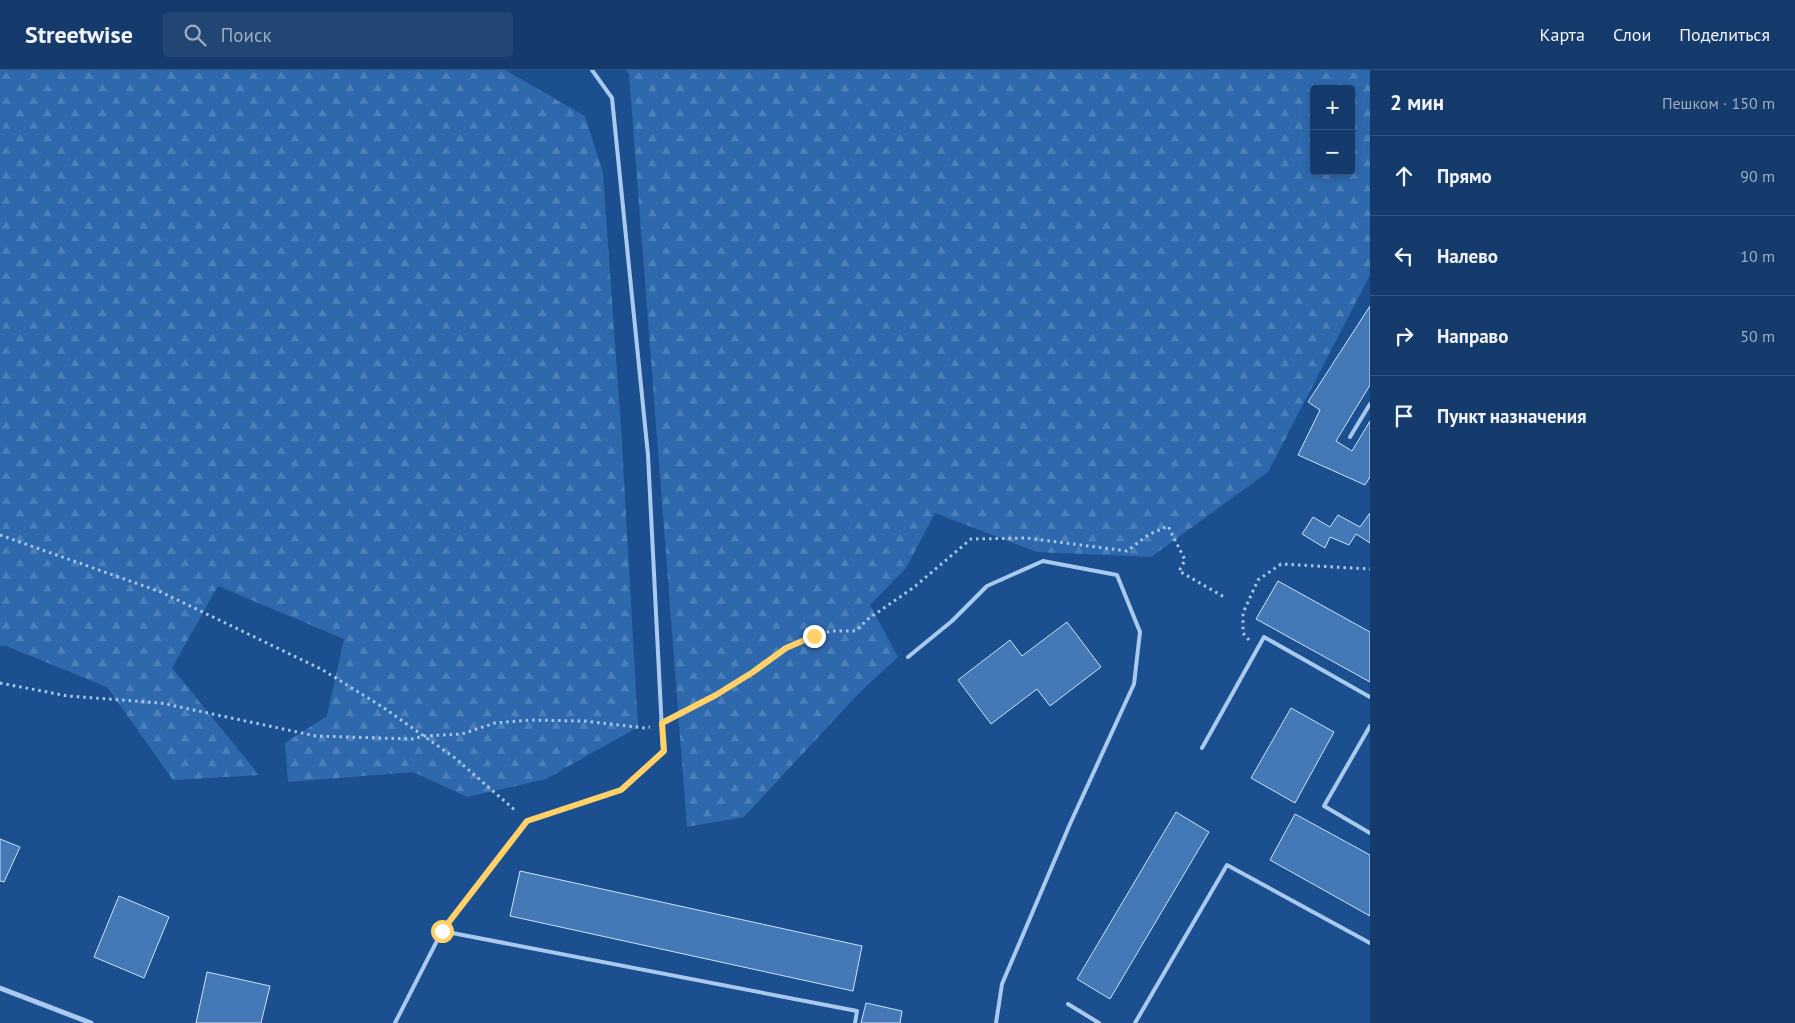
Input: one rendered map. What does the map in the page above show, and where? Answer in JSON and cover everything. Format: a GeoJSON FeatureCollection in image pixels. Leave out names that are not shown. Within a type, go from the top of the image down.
{"type":"FeatureCollection","features":[{"type":"Feature","properties":{"kind":"street"},"geometry":{"type":"LineString","coordinates":[[0,988],[91,1023]]}},
{"type":"Feature","properties":{"kind":"lane"},"geometry":{"type":"LineString","coordinates":[[395,1023],[442,931],[527,821],[621,790],[664,751],[648,456],[612,98],[592,70]]}},
{"type":"Feature","properties":{"kind":"lane"},"geometry":{"type":"LineString","coordinates":[[1350,437],[1370,404]]}},
{"type":"Feature","properties":{"kind":"lane"},"geometry":{"type":"LineString","coordinates":[[908,657],[952,621],[987,586],[1043,561],[1117,576],[1140,632],[1134,684],[1070,824],[1002,984],[996,1023]]}},
{"type":"Feature","properties":{"kind":"lane"},"geometry":{"type":"LineString","coordinates":[[1202,748],[1264,637],[1370,697]]}},
{"type":"Feature","properties":{"kind":"lane"},"geometry":{"type":"LineString","coordinates":[[1370,726],[1324,806],[1370,833]]}},
{"type":"Feature","properties":{"kind":"lane"},"geometry":{"type":"LineString","coordinates":[[1135,1023],[1227,865],[1370,943]]}},
{"type":"Feature","properties":{"kind":"lane"},"geometry":{"type":"LineString","coordinates":[[442,931],[857,1011],[855,1023]]}},
{"type":"Feature","properties":{"kind":"lane"},"geometry":{"type":"LineString","coordinates":[[1068,1004],[1099,1023]]}},
{"type":"Feature","properties":{"kind":"path"},"geometry":{"type":"LineString","coordinates":[[0,683],[68,696],[161,703],[316,736],[412,739],[424,736],[462,734],[495,723],[530,720],[585,721],[645,728],[662,723],[716,695],[753,672],[786,648],[830,631],[856,631],[868,619],[913,588],[971,539],[1026,538],[1127,551],[1148,535],[1168,526],[1185,560],[1179,571],[1224,597]]}},
{"type":"Feature","properties":{"kind":"path"},"geometry":{"type":"LineString","coordinates":[[0,535],[161,592],[323,670],[384,708],[455,758],[527,821]]}},
{"type":"Feature","properties":{"kind":"path"},"geometry":{"type":"LineString","coordinates":[[1257,651],[1243,633],[1243,613],[1258,580],[1281,564],[1370,569]]}},
{"type":"Feature","properties":{"kind":"green space"},"geometry":{"type":"Polygon","coordinates":[[[0,70],[505,70],[585,116],[603,173],[621,428],[638,727],[546,779],[467,797],[413,772],[288,782],[285,743],[327,716],[344,639],[218,586],[172,668],[259,775],[173,780],[107,687],[6,646],[0,646],[0,70]]]}},
{"type":"Feature","properties":{"kind":"green space"},"geometry":{"type":"Polygon","coordinates":[[[626,70],[1370,70],[1370,275],[1268,472],[1151,557],[1037,552],[935,513],[906,568],[870,605],[898,657],[860,692],[744,817],[687,827],[629,74],[626,70]]]}},
{"type":"Feature","properties":{"kind":"building"},"geometry":{"type":"Polygon","coordinates":[[[1370,306],[1370,385],[1336,441],[1352,451],[1370,421],[1370,477],[1365,485],[1298,455],[1320,410],[1308,402],[1370,306]]]}},
{"type":"Feature","properties":{"kind":"building"},"geometry":{"type":"Polygon","coordinates":[[[1370,513],[1370,543],[1356,534],[1349,545],[1330,537],[1325,548],[1302,534],[1313,517],[1330,527],[1338,515],[1360,527],[1370,513]]]}},
{"type":"Feature","properties":{"kind":"building"},"geometry":{"type":"Polygon","coordinates":[[[1278,581],[1370,632],[1370,682],[1256,619],[1278,581]]]}},
{"type":"Feature","properties":{"kind":"building"},"geometry":{"type":"Polygon","coordinates":[[[1067,622],[1101,667],[1050,706],[1037,689],[991,724],[958,680],[1010,640],[1022,656],[1067,622]]]}},
{"type":"Feature","properties":{"kind":"building"},"geometry":{"type":"Polygon","coordinates":[[[1291,708],[1334,732],[1295,803],[1251,778],[1291,708]]]}},
{"type":"Feature","properties":{"kind":"building"},"geometry":{"type":"Polygon","coordinates":[[[1176,812],[1209,832],[1110,999],[1077,979],[1176,812]]]}},
{"type":"Feature","properties":{"kind":"building"},"geometry":{"type":"Polygon","coordinates":[[[1295,814],[1370,855],[1370,916],[1270,860],[1295,814]]]}},
{"type":"Feature","properties":{"kind":"building"},"geometry":{"type":"Polygon","coordinates":[[[0,839],[20,847],[4,882],[0,881],[0,839]]]}},
{"type":"Feature","properties":{"kind":"building"},"geometry":{"type":"Polygon","coordinates":[[[520,871],[862,946],[853,991],[510,916],[520,871]]]}},
{"type":"Feature","properties":{"kind":"building"},"geometry":{"type":"Polygon","coordinates":[[[119,896],[169,917],[144,978],[94,957],[119,896]]]}},
{"type":"Feature","properties":{"kind":"building"},"geometry":{"type":"Polygon","coordinates":[[[207,972],[270,986],[261,1023],[196,1023],[207,972]]]}},
{"type":"Feature","properties":{"kind":"building"},"geometry":{"type":"Polygon","coordinates":[[[866,1003],[902,1011],[900,1023],[861,1023],[866,1003]]]}},
{"type":"Feature","properties":{"kind":"route"},"geometry":{"type":"LineString","coordinates":[[442,931],[527,821],[621,790],[664,751],[662,723],[716,695],[753,672],[786,648],[814,636]]}}]}
